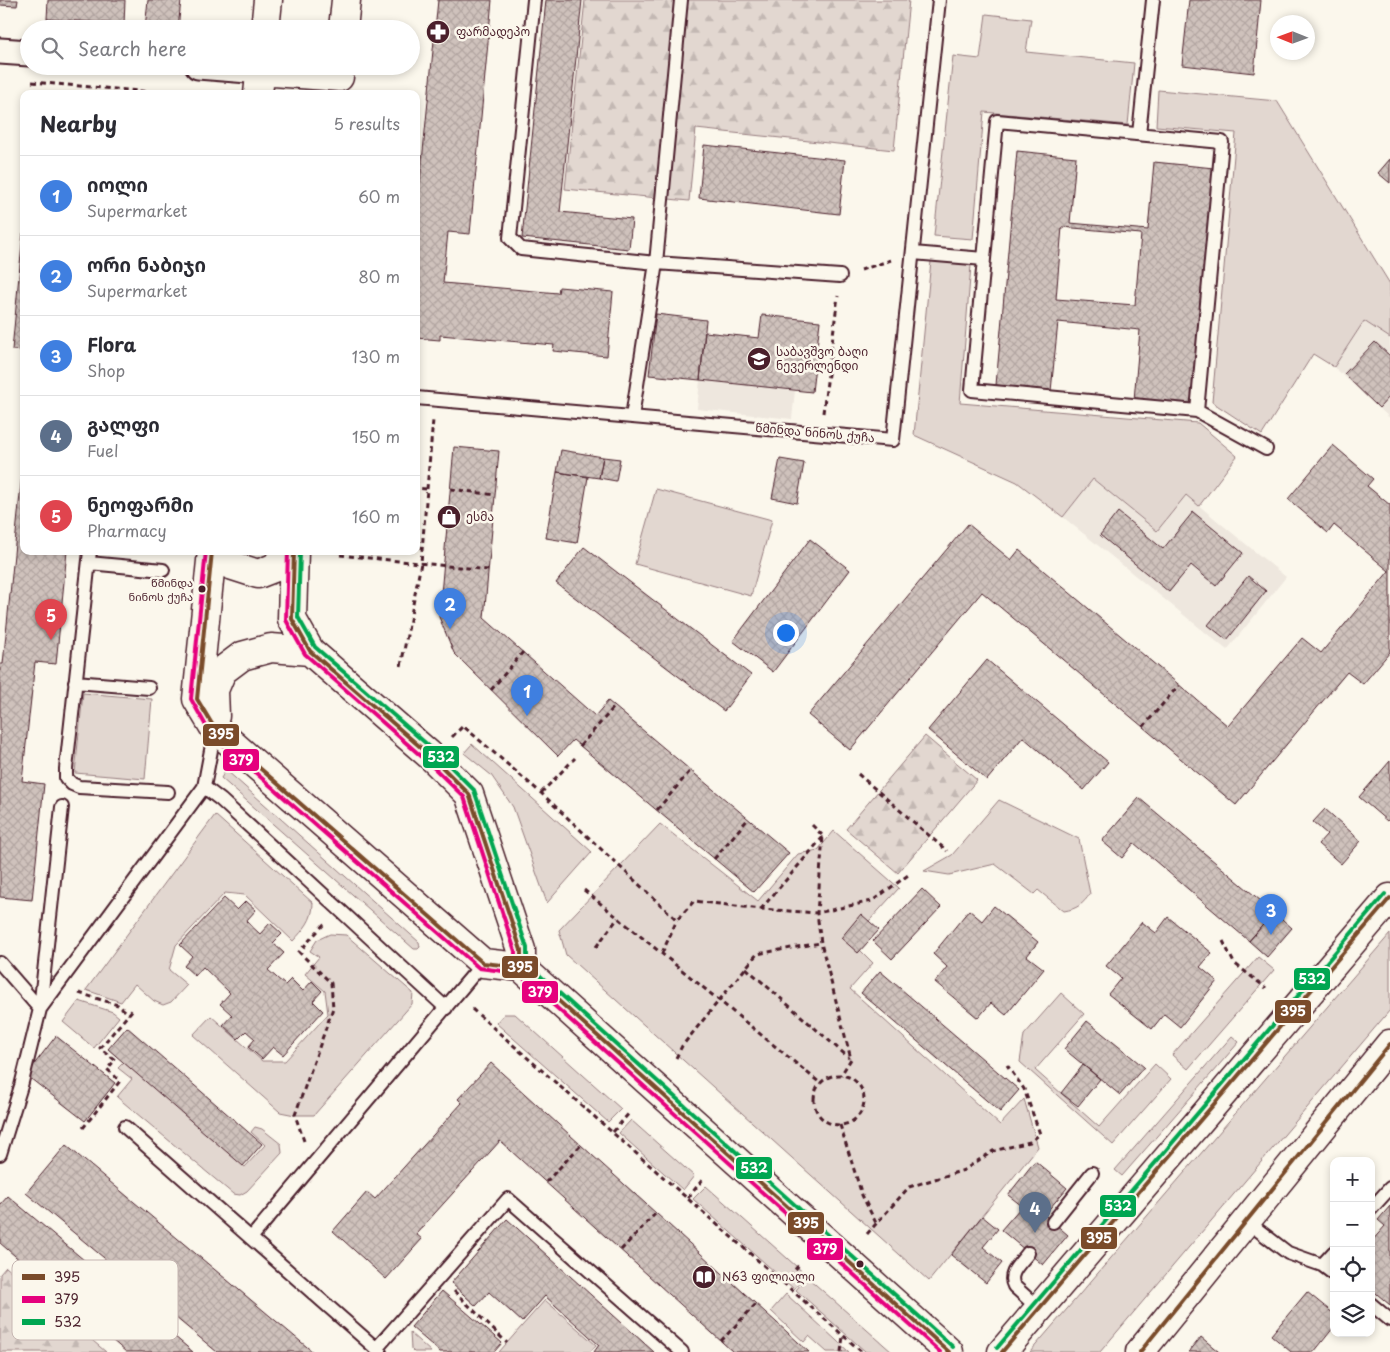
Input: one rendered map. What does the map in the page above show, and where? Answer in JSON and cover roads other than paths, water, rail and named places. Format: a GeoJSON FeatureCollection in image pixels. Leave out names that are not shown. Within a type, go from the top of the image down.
{"type":"FeatureCollection","features":[{"type":"Feature","properties":{"kind":"street"},"geometry":{"type":"LineString","coordinates":[[266,20],[268,0]]}},
{"type":"Feature","properties":{"kind":"street"},"geometry":{"type":"LineString","coordinates":[[345,20],[346,0]]}},
{"type":"Feature","properties":{"kind":"street"},"geometry":{"type":"LineString","coordinates":[[0,51],[20,52]]}},
{"type":"Feature","properties":{"kind":"street"},"geometry":{"type":"LineString","coordinates":[[260,77],[339,79]]}},
{"type":"Feature","properties":{"kind":"street"},"geometry":{"type":"LineString","coordinates":[[212,555],[197,699],[215,729],[484,963],[522,967],[949,1352]]}},
{"type":"Feature","properties":{"kind":"street"},"geometry":{"type":"LineString","coordinates":[[224,555],[230,565],[258,574],[276,567],[284,555]]}},
{"type":"Feature","properties":{"kind":"street"},"geometry":{"type":"LineString","coordinates":[[294,555],[292,619],[310,651],[433,758],[469,794],[521,950],[522,967]]}},
{"type":"Feature","properties":{"kind":"street"},"geometry":{"type":"LineString","coordinates":[[215,729],[214,690],[222,671],[242,656],[271,648],[310,651]]}},
{"type":"Feature","properties":{"kind":"street"},"geometry":{"type":"LineString","coordinates":[[1002,1352],[1390,898]]}},
{"type":"Feature","properties":{"kind":"street"},"geometry":{"type":"LineString","coordinates":[[1140,1352],[1390,1044]]}},
{"type":"Feature","properties":{"kind":"lane"},"geometry":{"type":"LineString","coordinates":[[534,0],[510,238],[521,249],[656,263],[840,276]]}},
{"type":"Feature","properties":{"kind":"lane"},"geometry":{"type":"LineString","coordinates":[[632,417],[656,263],[681,0]]}},
{"type":"Feature","properties":{"kind":"lane","name":"წმინდა ნინოს ქუჩა"},"geometry":{"type":"LineString","coordinates":[[420,398],[893,440],[939,0]]}},
{"type":"Feature","properties":{"kind":"lane"},"geometry":{"type":"LineString","coordinates":[[1139,134],[1153,0]]}},
{"type":"Feature","properties":{"kind":"lane"},"geometry":{"type":"LineString","coordinates":[[1197,411],[1222,142],[997,121],[972,390],[1197,411],[1266,449]]}},
{"type":"Feature","properties":{"kind":"lane"},"geometry":{"type":"LineString","coordinates":[[913,253],[984,259]]}},
{"type":"Feature","properties":{"kind":"lane"},"geometry":{"type":"LineString","coordinates":[[163,570],[90,557],[66,778],[72,784],[79,787],[168,792]]}},
{"type":"Feature","properties":{"kind":"lane"},"geometry":{"type":"LineString","coordinates":[[76,682],[149,688]]}},
{"type":"Feature","properties":{"kind":"lane"},"geometry":{"type":"LineString","coordinates":[[40,1009],[204,787],[215,729]]}},
{"type":"Feature","properties":{"kind":"lane"},"geometry":{"type":"LineString","coordinates":[[204,787],[221,800],[446,1008]]}},
{"type":"Feature","properties":{"kind":"lane"},"geometry":{"type":"LineString","coordinates":[[0,1154],[22,1086],[40,1009],[62,807]]}},
{"type":"Feature","properties":{"kind":"lane"},"geometry":{"type":"LineString","coordinates":[[0,963],[40,1009]]}},
{"type":"Feature","properties":{"kind":"lane"},"geometry":{"type":"LineString","coordinates":[[251,1238],[484,963]]}},
{"type":"Feature","properties":{"kind":"lane"},"geometry":{"type":"LineString","coordinates":[[125,1127],[378,1350],[439,1276],[508,1199],[682,1352]]}},
{"type":"Feature","properties":{"kind":"lane"},"geometry":{"type":"LineString","coordinates":[[1052,1222],[1092,1174]]}},
{"type":"Feature","properties":{"kind":"lane"},"geometry":{"type":"LineString","coordinates":[[1375,1205],[1390,1188]]}},
{"type":"Feature","properties":{"kind":"lane"},"geometry":{"type":"LineString","coordinates":[[1246,1220],[1288,1253],[1322,1265],[1330,1271]]}},
{"type":"Feature","properties":{"kind":"lane"},"geometry":{"type":"LineString","coordinates":[[1028,1253],[1011,1277],[1014,1286],[1038,1308]]}},
{"type":"Feature","properties":{"kind":"lane"},"geometry":{"type":"LineString","coordinates":[[1322,1265],[1330,1256]]}},
{"type":"Feature","properties":{"kind":"lane"},"geometry":{"type":"LineString","coordinates":[[1375,1307],[1390,1320]]}},
{"type":"Feature","properties":{"kind":"place","name":"ფარმადეპო"},"geometry":{"type":"Point","coordinates":[438,32]}},
{"type":"Feature","properties":{"kind":"place","name":"საბავშვო ბაღი ნევერლენდი"},"geometry":{"type":"Point","coordinates":[759,359]}},
{"type":"Feature","properties":{"kind":"place","name":"ესმა"},"geometry":{"type":"Point","coordinates":[449,517]}},
{"type":"Feature","properties":{"kind":"place","name":"წმინდა ნინოს ქუჩა"},"geometry":{"type":"Point","coordinates":[202,589]}},
{"type":"Feature","properties":{"kind":"place","name":"ორი ნაბიჯი"},"geometry":{"type":"Point","coordinates":[450,629]}},
{"type":"Feature","properties":{"kind":"place","name":"ნეოფარმი"},"geometry":{"type":"Point","coordinates":[51,640]}},
{"type":"Feature","properties":{"kind":"place","name":"იოლი"},"geometry":{"type":"Point","coordinates":[527,716]}},
{"type":"Feature","properties":{"kind":"place","name":"Flora"},"geometry":{"type":"Point","coordinates":[1271,935]}},
{"type":"Feature","properties":{"kind":"place","name":"გალფი"},"geometry":{"type":"Point","coordinates":[1035,1233]}},
{"type":"Feature","properties":{"kind":"place","name":"N63 ფილიალი"},"geometry":{"type":"Point","coordinates":[704,1277]}}]}
